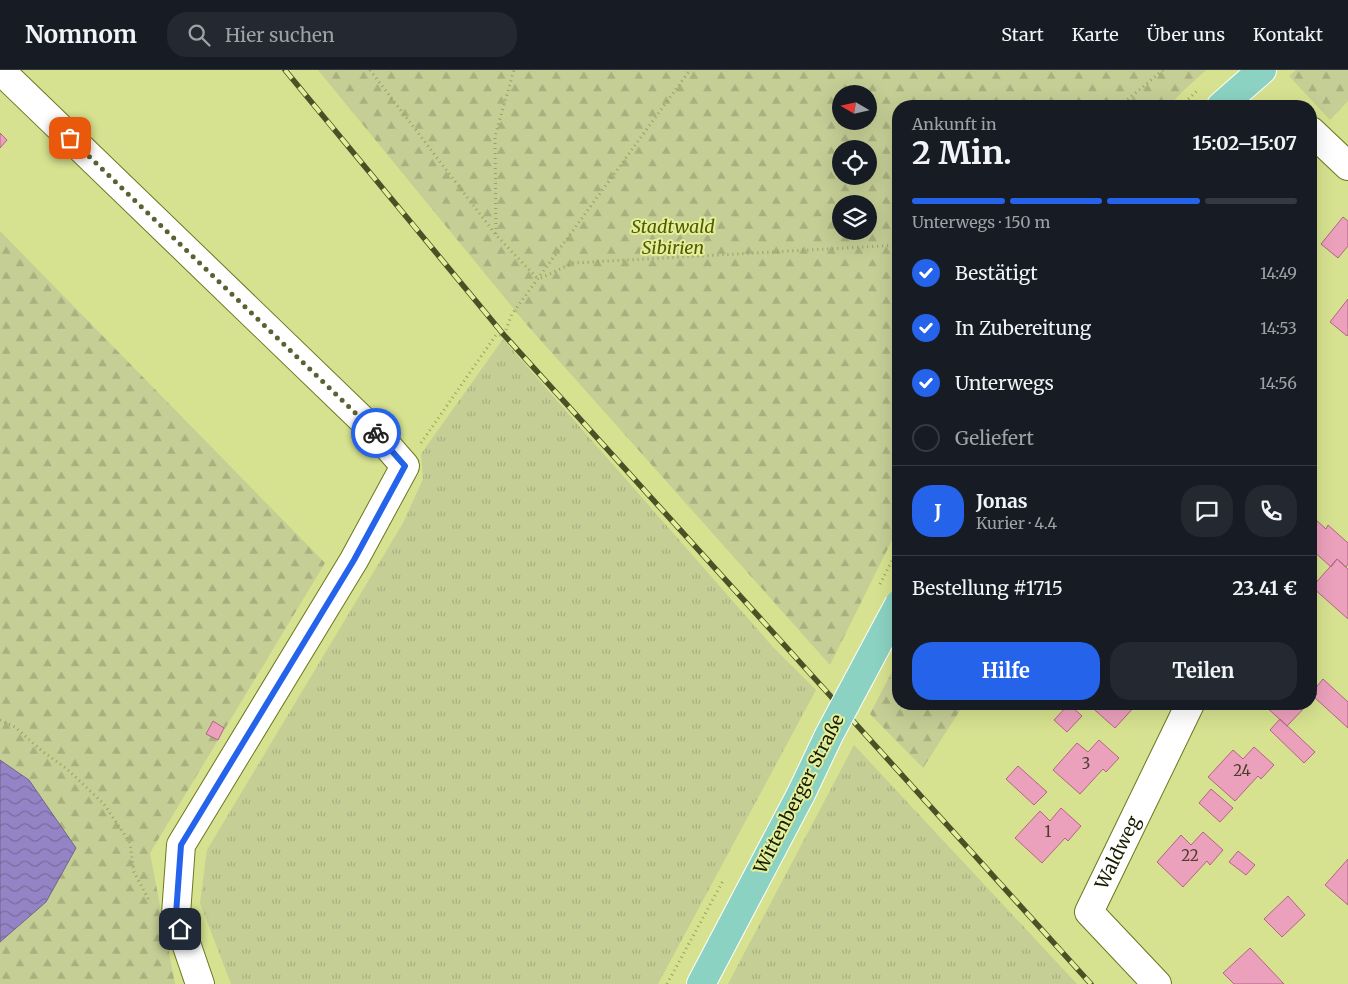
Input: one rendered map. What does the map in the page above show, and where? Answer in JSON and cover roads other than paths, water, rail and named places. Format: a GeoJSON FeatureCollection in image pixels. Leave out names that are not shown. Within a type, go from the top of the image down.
{"type":"FeatureCollection","features":[{"type":"Feature","properties":{"kind":"main road"},"geometry":{"type":"LineString","coordinates":[[1228,100],[1262,70]]}},
{"type":"Feature","properties":{"kind":"main road","name":"Wittenberger Straße"},"geometry":{"type":"LineString","coordinates":[[701,984],[892,617]]}},
{"type":"Feature","properties":{"kind":"street"},"geometry":{"type":"LineString","coordinates":[[0,70],[377,434],[405,466],[354,560],[181,845],[176,914],[200,984]]}},
{"type":"Feature","properties":{"kind":"street"},"geometry":{"type":"LineString","coordinates":[[1317,137],[1348,166]]}},
{"type":"Feature","properties":{"kind":"street","name":"Waldweg"},"geometry":{"type":"LineString","coordinates":[[1157,984],[1089,912],[1187,710]]}},
{"type":"Feature","properties":{"kind":"water"},"geometry":{"type":"Polygon","coordinates":[[[0,760],[29,780],[76,848],[46,902],[0,942],[0,760]]]}},
{"type":"Feature","properties":{"kind":"railway"},"geometry":{"type":"LineString","coordinates":[[285,70],[504,335],[1091,984]]}},
{"type":"Feature","properties":{"kind":"park label","name":"Stadtwald Sibirien"},"geometry":{"type":"Point","coordinates":[673,237]}}]}
